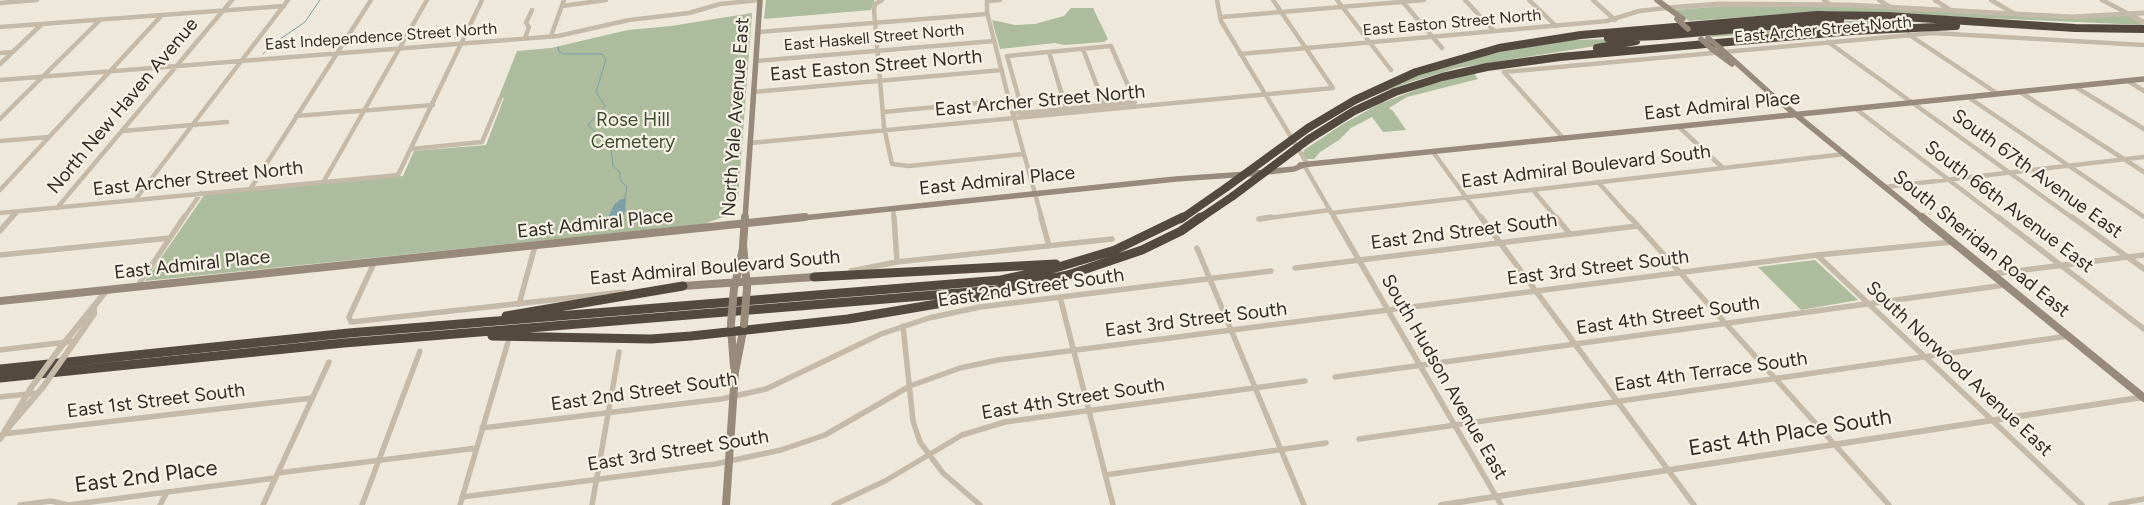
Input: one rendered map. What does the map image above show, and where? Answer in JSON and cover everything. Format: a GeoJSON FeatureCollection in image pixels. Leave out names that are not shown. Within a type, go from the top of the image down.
{"type":"FeatureCollection","features":[{"type":"Feature","properties":{"kind":"highway"},"geometry":{"type":"LineString","coordinates":[[0,369],[266,341],[964,284],[1025,275],[1079,262],[1159,232],[1188,215],[1308,128],[1349,103],[1394,81],[1459,58],[1528,42],[1581,35],[1798,16],[1847,15],[2143,29]]}},
{"type":"Feature","properties":{"kind":"highway"},"geometry":{"type":"LineString","coordinates":[[1560,57],[1639,41],[1698,33],[1845,20],[1935,19]]}},
{"type":"Feature","properties":{"kind":"highway"},"geometry":{"type":"LineString","coordinates":[[1528,42],[1773,29],[1962,26],[2143,29]]}},
{"type":"Feature","properties":{"kind":"highway"},"geometry":{"type":"LineString","coordinates":[[454,334],[651,339],[731,329],[848,319],[977,299],[1108,262],[1142,250],[1181,231],[1233,196],[1309,139],[1360,108],[1421,83],[1487,67],[1560,57],[1892,28]]}},
{"type":"Feature","properties":{"kind":"highway"},"geometry":{"type":"LineString","coordinates":[[814,277],[987,269],[1079,262]]}},
{"type":"Feature","properties":{"kind":"highway"},"geometry":{"type":"LineString","coordinates":[[0,378],[259,351],[970,293],[1042,281]]}},
{"type":"Feature","properties":{"kind":"highway"},"geometry":{"type":"LineString","coordinates":[[469,323],[539,309],[658,292],[683,286]]}},
{"type":"Feature","properties":{"kind":"main road","name":"North Yale Avenue East"},"geometry":{"type":"LineString","coordinates":[[743,248],[760,0]]}},
{"type":"Feature","properties":{"kind":"main road","name":"South Sheridan Road East"},"geometry":{"type":"LineString","coordinates":[[1657,0],[1666,10],[1698,33],[2144,397]]}},
{"type":"Feature","properties":{"kind":"main road","name":"East Admiral Place"},"geometry":{"type":"LineString","coordinates":[[0,300],[136,288],[1192,177],[1248,174],[1294,169],[1306,165],[2144,79]]}},
{"type":"Feature","properties":{"kind":"main road"},"geometry":{"type":"LineString","coordinates":[[726,505],[735,372],[744,328],[746,259],[743,248]]}},
{"type":"Feature","properties":{"kind":"main road"},"geometry":{"type":"LineString","coordinates":[[735,372],[731,329],[735,284],[743,248]]}},
{"type":"Feature","properties":{"kind":"main road","name":"East Admiral Boulevard South"},"geometry":{"type":"LineString","coordinates":[[683,286],[746,284],[814,277]]}},
{"type":"Feature","properties":{"kind":"street"},"geometry":{"type":"LineString","coordinates":[[0,3],[37,0]]}},
{"type":"Feature","properties":{"kind":"street","name":"North New Haven Avenue"},"geometry":{"type":"LineString","coordinates":[[56,208],[232,0]]}},
{"type":"Feature","properties":{"kind":"street"},"geometry":{"type":"LineString","coordinates":[[134,200],[288,0]]}},
{"type":"Feature","properties":{"kind":"street"},"geometry":{"type":"LineString","coordinates":[[250,188],[371,0],[376,0]]}},
{"type":"Feature","properties":{"kind":"street"},"geometry":{"type":"LineString","coordinates":[[324,181],[426,0]]}},
{"type":"Feature","properties":{"kind":"street"},"geometry":{"type":"LineString","coordinates":[[411,149],[482,0]]}},
{"type":"Feature","properties":{"kind":"street"},"geometry":{"type":"LineString","coordinates":[[551,36],[564,0]]}},
{"type":"Feature","properties":{"kind":"street"},"geometry":{"type":"LineString","coordinates":[[562,6],[606,0]]}},
{"type":"Feature","properties":{"kind":"street","name":"East Independence Street North"},"geometry":{"type":"LineString","coordinates":[[0,80],[551,36],[629,20],[689,13],[725,2],[760,0]]}},
{"type":"Feature","properties":{"kind":"street"},"geometry":{"type":"LineString","coordinates":[[882,0],[874,8],[883,112],[890,162],[894,166],[913,166],[1023,154]]}},
{"type":"Feature","properties":{"kind":"street"},"geometry":{"type":"LineString","coordinates":[[1000,0],[986,1],[987,14],[1049,246]]}},
{"type":"Feature","properties":{"kind":"street","name":"South Hudson Avenue East"},"geometry":{"type":"LineString","coordinates":[[1217,0],[1222,17],[1221,21],[1266,94],[1331,212],[1501,505]]}},
{"type":"Feature","properties":{"kind":"street"},"geometry":{"type":"LineString","coordinates":[[1273,0],[1306,48]]}},
{"type":"Feature","properties":{"kind":"street"},"geometry":{"type":"LineString","coordinates":[[1337,0],[1391,70]]}},
{"type":"Feature","properties":{"kind":"street"},"geometry":{"type":"LineString","coordinates":[[1222,17],[1424,0]]}},
{"type":"Feature","properties":{"kind":"street"},"geometry":{"type":"LineString","coordinates":[[1465,0],[1494,31]]}},
{"type":"Feature","properties":{"kind":"street"},"geometry":{"type":"LineString","coordinates":[[1529,0],[1556,26]]}},
{"type":"Feature","properties":{"kind":"street"},"geometry":{"type":"LineString","coordinates":[[1593,0],[1614,20]]}},
{"type":"Feature","properties":{"kind":"street"},"geometry":{"type":"LineString","coordinates":[[1824,0],[1831,5]]}},
{"type":"Feature","properties":{"kind":"street"},"geometry":{"type":"LineString","coordinates":[[1879,0],[1890,7]]}},
{"type":"Feature","properties":{"kind":"street"},"geometry":{"type":"LineString","coordinates":[[1935,0],[1952,11]]}},
{"type":"Feature","properties":{"kind":"street"},"geometry":{"type":"LineString","coordinates":[[1991,0],[2016,14]]}},
{"type":"Feature","properties":{"kind":"street"},"geometry":{"type":"LineString","coordinates":[[2102,0],[2130,14],[2143,29]]}},
{"type":"Feature","properties":{"kind":"street"},"geometry":{"type":"LineString","coordinates":[[1402,1],[1442,48]]}},
{"type":"Feature","properties":{"kind":"street","name":"East Easton Street North"},"geometry":{"type":"LineString","coordinates":[[1240,54],[1614,20],[1639,11],[1719,4],[1890,7],[2072,17],[2144,13]]}},
{"type":"Feature","properties":{"kind":"street"},"geometry":{"type":"LineString","coordinates":[[0,27],[284,6]]}},
{"type":"Feature","properties":{"kind":"street"},"geometry":{"type":"LineString","coordinates":[[525,38],[529,27],[526,23],[532,10]]}},
{"type":"Feature","properties":{"kind":"street"},"geometry":{"type":"LineString","coordinates":[[758,32],[987,14]]}},
{"type":"Feature","properties":{"kind":"street"},"geometry":{"type":"LineString","coordinates":[[0,190],[162,15]]}},
{"type":"Feature","properties":{"kind":"street"},"geometry":{"type":"LineString","coordinates":[[0,119],[101,19]]}},
{"type":"Feature","properties":{"kind":"street"},"geometry":{"type":"LineString","coordinates":[[0,64],[42,24]]}},
{"type":"Feature","properties":{"kind":"street","name":"East Archer Street North"},"geometry":{"type":"LineString","coordinates":[[1564,139],[1504,72],[1718,50],[1908,34],[1964,33],[2144,45]]}},
{"type":"Feature","properties":{"kind":"street"},"geometry":{"type":"LineString","coordinates":[[1908,34],[1998,94]]}},
{"type":"Feature","properties":{"kind":"street","name":"East Haskell Street North"},"geometry":{"type":"LineString","coordinates":[[756,61],[994,41]]}},
{"type":"Feature","properties":{"kind":"street","name":"South 67th Avenue East"},"geometry":{"type":"LineString","coordinates":[[1827,42],[2144,269]]}},
{"type":"Feature","properties":{"kind":"street","name":"East Archer Street North"},"geometry":{"type":"LineString","coordinates":[[1083,49],[1111,46],[1135,102],[1106,108]]}},
{"type":"Feature","properties":{"kind":"street","name":"East Archer Street North"},"geometry":{"type":"LineString","coordinates":[[1012,112],[1067,111],[1333,88],[1306,48]]}},
{"type":"Feature","properties":{"kind":"street"},"geometry":{"type":"LineString","coordinates":[[1023,113],[1007,56],[1083,49],[1106,108]]}},
{"type":"Feature","properties":{"kind":"street"},"geometry":{"type":"LineString","coordinates":[[0,53],[13,52]]}},
{"type":"Feature","properties":{"kind":"street"},"geometry":{"type":"LineString","coordinates":[[1049,52],[1067,111]]}},
{"type":"Feature","properties":{"kind":"street","name":"East Easton Street North"},"geometry":{"type":"LineString","coordinates":[[753,92],[1002,70]]}},
{"type":"Feature","properties":{"kind":"street"},"geometry":{"type":"LineString","coordinates":[[2128,81],[2144,90]]}},
{"type":"Feature","properties":{"kind":"street"},"geometry":{"type":"LineString","coordinates":[[2074,86],[2144,129]]}},
{"type":"Feature","properties":{"kind":"street"},"geometry":{"type":"LineString","coordinates":[[2020,92],[2144,172]]}},
{"type":"Feature","properties":{"kind":"street"},"geometry":{"type":"LineString","coordinates":[[1968,97],[2144,217]]}},
{"type":"Feature","properties":{"kind":"street"},"geometry":{"type":"LineString","coordinates":[[411,149],[482,142],[500,99]]}},
{"type":"Feature","properties":{"kind":"street"},"geometry":{"type":"LineString","coordinates":[[883,112],[1009,100]]}},
{"type":"Feature","properties":{"kind":"street"},"geometry":{"type":"LineString","coordinates":[[296,116],[433,105]]}},
{"type":"Feature","properties":{"kind":"street","name":"South 66th Avenue East"},"geometry":{"type":"LineString","coordinates":[[1856,109],[2144,329]]}},
{"type":"Feature","properties":{"kind":"street","name":"East Archer Street North"},"geometry":{"type":"LineString","coordinates":[[750,143],[1014,118],[1067,111]]}},
{"type":"Feature","properties":{"kind":"street"},"geometry":{"type":"LineString","coordinates":[[122,131],[227,122]]}},
{"type":"Feature","properties":{"kind":"street"},"geometry":{"type":"LineString","coordinates":[[1679,127],[1722,168]]}},
{"type":"Feature","properties":{"kind":"street"},"geometry":{"type":"LineString","coordinates":[[0,141],[50,137]]}},
{"type":"Feature","properties":{"kind":"street","name":"East Archer Street North"},"geometry":{"type":"LineString","coordinates":[[0,213],[398,174],[411,149]]}},
{"type":"Feature","properties":{"kind":"street"},"geometry":{"type":"LineString","coordinates":[[1433,152],[1694,505]]}},
{"type":"Feature","properties":{"kind":"street","name":"East Admiral Boulevard South"},"geometry":{"type":"LineString","coordinates":[[1259,219],[1845,154]]}},
{"type":"Feature","properties":{"kind":"street"},"geometry":{"type":"LineString","coordinates":[[1885,187],[2144,157]]}},
{"type":"Feature","properties":{"kind":"street"},"geometry":{"type":"LineString","coordinates":[[1598,182],[1889,505]]}},
{"type":"Feature","properties":{"kind":"street"},"geometry":{"type":"LineString","coordinates":[[1533,190],[1570,234]]}},
{"type":"Feature","properties":{"kind":"street"},"geometry":{"type":"LineString","coordinates":[[136,288],[201,193]]}},
{"type":"Feature","properties":{"kind":"street"},"geometry":{"type":"LineString","coordinates":[[892,208],[898,262]]}},
{"type":"Feature","properties":{"kind":"street"},"geometry":{"type":"LineString","coordinates":[[0,231],[17,212]]}},
{"type":"Feature","properties":{"kind":"street","name":"East 2nd Street South"},"geometry":{"type":"LineString","coordinates":[[1295,268],[1637,226]]}},
{"type":"Feature","properties":{"kind":"street"},"geometry":{"type":"LineString","coordinates":[[0,255],[170,238]]}},
{"type":"Feature","properties":{"kind":"street","name":"East Admiral Boulevard South"},"geometry":{"type":"LineString","coordinates":[[814,277],[898,262],[1112,239]]}},
{"type":"Feature","properties":{"kind":"street","name":"East 3rd Street South"},"geometry":{"type":"LineString","coordinates":[[462,497],[729,461],[781,450],[825,435],[910,386],[978,364],[1536,291],[1816,256],[1953,242]]}},
{"type":"Feature","properties":{"kind":"street"},"geometry":{"type":"LineString","coordinates":[[519,304],[535,246]]}},
{"type":"Feature","properties":{"kind":"street"},"geometry":{"type":"LineString","coordinates":[[1197,248],[1304,505]]}},
{"type":"Feature","properties":{"kind":"street"},"geometry":{"type":"LineString","coordinates":[[1992,274],[2144,255]]}},
{"type":"Feature","properties":{"kind":"street","name":"South Norwood Avenue East"},"geometry":{"type":"LineString","coordinates":[[1816,256],[2082,505]]}},
{"type":"Feature","properties":{"kind":"street","name":"East Admiral Boulevard South"},"geometry":{"type":"LineString","coordinates":[[374,263],[349,317],[350,321],[683,286]]}},
{"type":"Feature","properties":{"kind":"street","name":"East 2nd Street South"},"geometry":{"type":"LineString","coordinates":[[482,428],[733,396],[782,384],[860,342],[903,326],[980,306],[1271,271]]}},
{"type":"Feature","properties":{"kind":"street","name":"East 4th Street South"},"geometry":{"type":"LineString","coordinates":[[1335,377],[2005,284]]}},
{"type":"Feature","properties":{"kind":"street"},"geometry":{"type":"LineString","coordinates":[[2,437],[29,391],[62,345],[86,314],[94,309],[107,290]]}},
{"type":"Feature","properties":{"kind":"street"},"geometry":{"type":"LineString","coordinates":[[1060,297],[1113,505]]}},
{"type":"Feature","properties":{"kind":"street"},"geometry":{"type":"LineString","coordinates":[[2,437],[40,390],[94,314],[94,309]]}},
{"type":"Feature","properties":{"kind":"street"},"geometry":{"type":"LineString","coordinates":[[903,326],[913,421],[927,454],[943,473],[980,505]]}},
{"type":"Feature","properties":{"kind":"street","name":"East 4th Terrace South"},"geometry":{"type":"LineString","coordinates":[[1359,438],[2068,336]]}},
{"type":"Feature","properties":{"kind":"street"},"geometry":{"type":"LineString","coordinates":[[460,505],[508,342]]}},
{"type":"Feature","properties":{"kind":"street"},"geometry":{"type":"LineString","coordinates":[[0,350],[73,344]]}},
{"type":"Feature","properties":{"kind":"street"},"geometry":{"type":"LineString","coordinates":[[362,505],[420,351]]}},
{"type":"Feature","properties":{"kind":"street"},"geometry":{"type":"LineString","coordinates":[[592,505],[619,352]]}},
{"type":"Feature","properties":{"kind":"street"},"geometry":{"type":"LineString","coordinates":[[263,505],[329,362]]}},
{"type":"Feature","properties":{"kind":"street","name":"East 4th Street South"},"geometry":{"type":"LineString","coordinates":[[834,505],[843,504],[962,435],[989,426],[1089,410],[1305,381]]}},
{"type":"Feature","properties":{"kind":"street"},"geometry":{"type":"LineString","coordinates":[[0,397],[40,390]]}},
{"type":"Feature","properties":{"kind":"street","name":"East 4th Place South"},"geometry":{"type":"LineString","coordinates":[[1441,505],[2144,397]]}},
{"type":"Feature","properties":{"kind":"street","name":"East 1st Street South"},"geometry":{"type":"LineString","coordinates":[[2,437],[312,398]]}},
{"type":"Feature","properties":{"kind":"street"},"geometry":{"type":"LineString","coordinates":[[1105,475],[1326,443]]}},
{"type":"Feature","properties":{"kind":"street","name":"East 2nd Place"},"geometry":{"type":"LineString","coordinates":[[20,505],[50,502],[68,505],[379,460],[476,448]]}},
{"type":"Feature","properties":{"kind":"street"},"geometry":{"type":"LineString","coordinates":[[160,505],[167,492]]}},
{"type":"Feature","properties":{"kind":"street"},"geometry":{"type":"LineString","coordinates":[[2111,505],[2144,499]]}},
{"type":"Feature","properties":{"kind":"green space"},"geometry":{"type":"Polygon","coordinates":[[[766,0],[874,0],[874,3],[871,10],[764,19],[766,0]]]}},
{"type":"Feature","properties":{"kind":"green space"},"geometry":{"type":"Polygon","coordinates":[[[1725,6],[1857,7],[2066,18],[2128,16],[2144,25],[1828,11],[1689,21],[1675,10],[1725,6]]]}},
{"type":"Feature","properties":{"kind":"green space"},"geometry":{"type":"Polygon","coordinates":[[[1071,8],[1093,8],[1108,39],[1104,42],[1064,45],[1055,43],[1000,49],[992,20],[1015,25],[1035,24],[1064,16],[1071,8]]]}},
{"type":"Feature","properties":{"kind":"green space","name":"Rose Hill Cemetery"},"geometry":{"type":"Polygon","coordinates":[[[752,13],[738,200],[726,216],[704,224],[145,281],[205,194],[403,176],[414,151],[486,145],[504,98],[498,99],[517,51],[551,48],[628,30],[671,26],[752,13]]]}},
{"type":"Feature","properties":{"kind":"green space"},"geometry":{"type":"Polygon","coordinates":[[[1893,20],[1904,22],[1832,27],[1771,27],[1846,21],[1893,20]]]}},
{"type":"Feature","properties":{"kind":"green space"},"geometry":{"type":"Polygon","coordinates":[[[1825,30],[1741,37],[1739,35],[1710,37],[1713,35],[1759,31],[1825,30]]]}},
{"type":"Feature","properties":{"kind":"green space"},"geometry":{"type":"Polygon","coordinates":[[[1646,38],[1457,68],[1410,82],[1363,100],[1420,74],[1487,54],[1572,40],[1646,38]]]}},
{"type":"Feature","properties":{"kind":"green space"},"geometry":{"type":"Polygon","coordinates":[[[1474,73],[1478,79],[1407,97],[1389,108],[1406,130],[1383,132],[1372,117],[1351,128],[1339,140],[1320,152],[1314,159],[1307,159],[1303,153],[1304,150],[1343,124],[1379,104],[1431,84],[1474,73]]]}},
{"type":"Feature","properties":{"kind":"green space"},"geometry":{"type":"Polygon","coordinates":[[[1815,260],[1858,300],[1801,310],[1758,267],[1815,260]]]}},
{"type":"Feature","properties":{"kind":"water"},"geometry":{"type":"Polygon","coordinates":[[[626,198],[625,212],[621,220],[611,222],[607,220],[614,205],[621,199],[626,198]]]}},
{"type":"Feature","properties":{"kind":"waterway"},"geometry":{"type":"LineString","coordinates":[[263,54],[270,46],[305,22],[320,0]]}},
{"type":"Feature","properties":{"kind":"waterway"},"geometry":{"type":"LineString","coordinates":[[558,47],[559,52],[564,54],[602,54],[606,59],[596,92],[605,106],[588,125],[601,137],[610,139],[613,166],[620,172],[620,180],[627,187],[625,198]]}}]}
